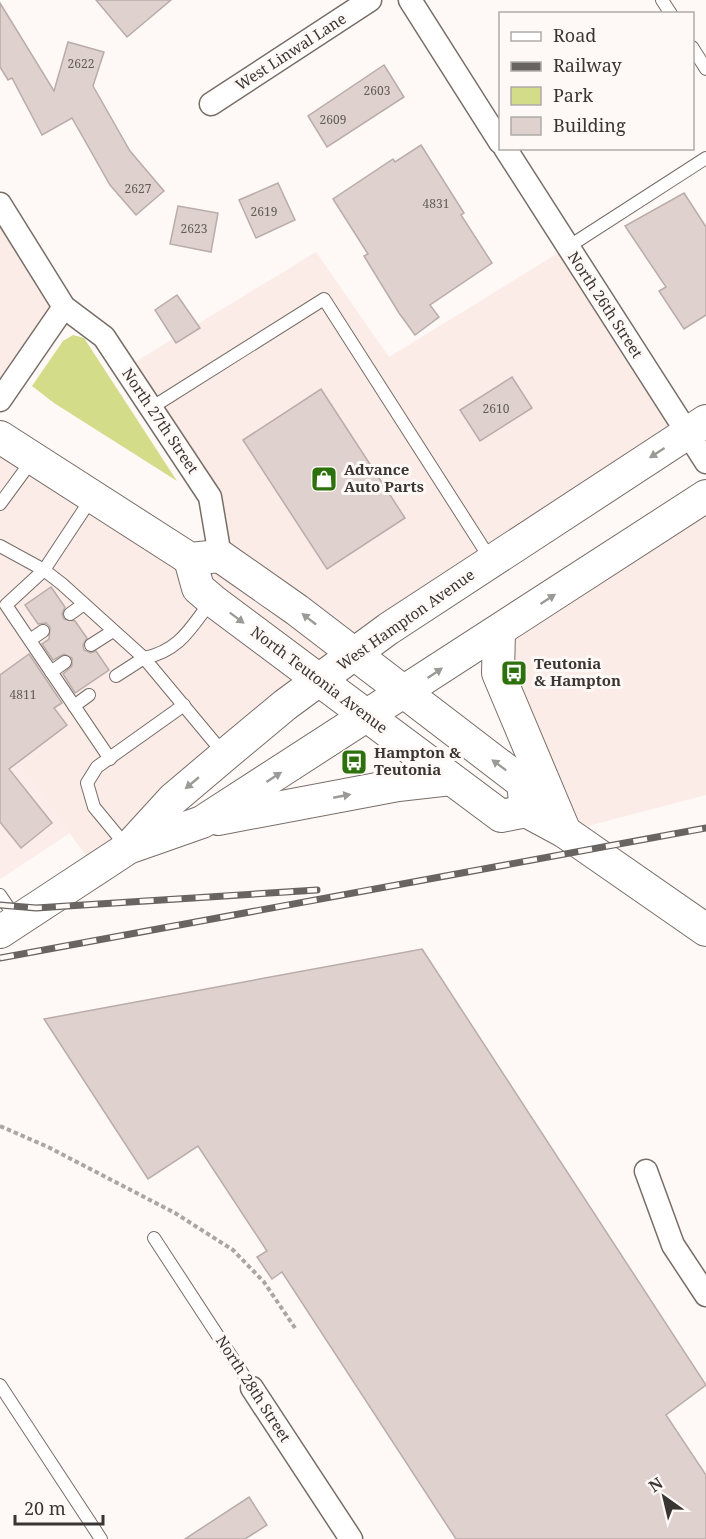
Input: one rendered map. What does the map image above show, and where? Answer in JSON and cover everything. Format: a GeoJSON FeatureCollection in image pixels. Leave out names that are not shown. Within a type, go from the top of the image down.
{"type":"FeatureCollection","features":[{"type":"Feature","properties":{"kind":"main road","name":"West Hampton Avenue"},"geometry":{"type":"LineString","coordinates":[[128,848],[173,799],[225,755],[388,629],[697,427]]}},
{"type":"Feature","properties":{"kind":"main road"},"geometry":{"type":"LineString","coordinates":[[0,437],[190,559],[220,556],[405,692],[523,783],[526,811],[565,832],[706,930]]}},
{"type":"Feature","properties":{"kind":"main road","name":"West Hampton Avenue"},"geometry":{"type":"LineString","coordinates":[[9,926],[128,848],[202,822],[706,496]]}},
{"type":"Feature","properties":{"kind":"main road","name":"North Teutonia Avenue"},"geometry":{"type":"LineString","coordinates":[[190,559],[198,588],[319,681],[501,816],[526,811]]}},
{"type":"Feature","properties":{"kind":"main road"},"geometry":{"type":"LineString","coordinates":[[499,631],[498,674],[565,832]]}},
{"type":"Feature","properties":{"kind":"main road"},"geometry":{"type":"LineString","coordinates":[[202,822],[398,785],[451,779]]}},
{"type":"Feature","properties":{"kind":"street","name":"West Linwal Lane"},"geometry":{"type":"LineString","coordinates":[[211,104],[370,0]]}},
{"type":"Feature","properties":{"kind":"street"},"geometry":{"type":"LineString","coordinates":[[410,0],[499,139]]}},
{"type":"Feature","properties":{"kind":"street","name":"North 26th Street"},"geometry":{"type":"LineString","coordinates":[[506,150],[568,247],[697,427],[706,462]]}},
{"type":"Feature","properties":{"kind":"street","name":"North 27th Street"},"geometry":{"type":"LineString","coordinates":[[0,204],[64,307],[104,337],[210,497],[220,556]]}},
{"type":"Feature","properties":{"kind":"street"},"geometry":{"type":"LineString","coordinates":[[0,400],[64,307]]}},
{"type":"Feature","properties":{"kind":"street"},"geometry":{"type":"LineString","coordinates":[[646,1171],[673,1245],[706,1295]]}},
{"type":"Feature","properties":{"kind":"street","name":"North 28th Street"},"geometry":{"type":"LineString","coordinates":[[252,1388],[351,1539]]}},
{"type":"Feature","properties":{"kind":"lane"},"geometry":{"type":"LineString","coordinates":[[694,49],[706,69]]}},
{"type":"Feature","properties":{"kind":"lane"},"geometry":{"type":"LineString","coordinates":[[568,247],[706,158]]}},
{"type":"Feature","properties":{"kind":"lane"},"geometry":{"type":"LineString","coordinates":[[151,408],[324,299],[492,561]]}},
{"type":"Feature","properties":{"kind":"lane"},"geometry":{"type":"LineString","coordinates":[[0,504],[34,458]]}},
{"type":"Feature","properties":{"kind":"lane"},"geometry":{"type":"LineString","coordinates":[[93,495],[44,570],[6,605],[110,759]]}},
{"type":"Feature","properties":{"kind":"lane"},"geometry":{"type":"LineString","coordinates":[[0,546],[44,570],[144,658],[225,755]]}},
{"type":"Feature","properties":{"kind":"lane"},"geometry":{"type":"LineString","coordinates":[[116,676],[144,658],[160,655],[175,647],[212,600]]}},
{"type":"Feature","properties":{"kind":"lane"},"geometry":{"type":"LineString","coordinates":[[70,614],[84,604]]}},
{"type":"Feature","properties":{"kind":"lane"},"geometry":{"type":"LineString","coordinates":[[91,645],[113,630]]}},
{"type":"Feature","properties":{"kind":"lane"},"geometry":{"type":"LineString","coordinates":[[30,640],[43,631]]}},
{"type":"Feature","properties":{"kind":"lane"},"geometry":{"type":"LineString","coordinates":[[51,672],[65,662]]}},
{"type":"Feature","properties":{"kind":"lane"},"geometry":{"type":"LineString","coordinates":[[74,706],[89,695]]}},
{"type":"Feature","properties":{"kind":"lane"},"geometry":{"type":"LineString","coordinates":[[128,848],[94,807],[87,783],[97,767],[184,705]]}},
{"type":"Feature","properties":{"kind":"lane"},"geometry":{"type":"LineString","coordinates":[[0,895],[9,926]]}},
{"type":"Feature","properties":{"kind":"lane","name":"North 28th Street"},"geometry":{"type":"LineString","coordinates":[[154,1238],[252,1388]]}},
{"type":"Feature","properties":{"kind":"lane"},"geometry":{"type":"LineString","coordinates":[[0,1385],[101,1539]]}},
{"type":"Feature","properties":{"kind":"path"},"geometry":{"type":"LineString","coordinates":[[0,1126],[48,1147],[175,1213],[232,1250],[264,1282],[295,1328]]}},
{"type":"Feature","properties":{"kind":"shaded area"},"geometry":{"type":"Polygon","coordinates":[[[0,204],[64,307],[0,400],[0,204]]]}},
{"type":"Feature","properties":{"kind":"shaded area"},"geometry":{"type":"Polygon","coordinates":[[[568,247],[687,433],[388,629],[96,869],[0,739],[0,437],[205,565],[215,511],[125,368],[316,252],[389,357],[568,247]]]}},
{"type":"Feature","properties":{"kind":"shaded area"},"geometry":{"type":"Polygon","coordinates":[[[706,496],[706,795],[565,832],[499,631],[706,496]]]}},
{"type":"Feature","properties":{"kind":"shaded area"},"geometry":{"type":"Polygon","coordinates":[[[0,739],[70,833],[0,879],[0,739]]]}},
{"type":"Feature","properties":{"kind":"green space"},"geometry":{"type":"Polygon","coordinates":[[[73,335],[84,338],[177,481],[54,403],[32,386],[63,341],[73,335]]]}},
{"type":"Feature","properties":{"kind":"building"},"geometry":{"type":"Polygon","coordinates":[[[96,0],[171,0],[127,37],[96,0]]]}},
{"type":"Feature","properties":{"kind":"building"},"geometry":{"type":"Polygon","coordinates":[[[0,3],[54,91],[68,42],[104,52],[93,86],[130,151],[164,191],[136,215],[110,185],[72,118],[42,135],[12,78],[8,80],[0,67],[0,3]]]}},
{"type":"Feature","properties":{"kind":"building"},"geometry":{"type":"Polygon","coordinates":[[[384,65],[404,97],[327,147],[308,116],[384,65]]]}},
{"type":"Feature","properties":{"kind":"building"},"geometry":{"type":"Polygon","coordinates":[[[421,145],[464,213],[461,215],[492,263],[430,305],[439,317],[415,335],[364,256],[368,254],[333,199],[393,159],[395,162],[421,145]]]}},
{"type":"Feature","properties":{"kind":"building"},"geometry":{"type":"Polygon","coordinates":[[[278,183],[295,220],[256,238],[239,200],[278,183]]]}},
{"type":"Feature","properties":{"kind":"building"},"geometry":{"type":"Polygon","coordinates":[[[684,193],[706,227],[706,315],[684,329],[659,291],[666,287],[625,226],[684,193]]]}},
{"type":"Feature","properties":{"kind":"building"},"geometry":{"type":"Polygon","coordinates":[[[178,206],[218,213],[211,252],[170,244],[178,206]]]}},
{"type":"Feature","properties":{"kind":"building"},"geometry":{"type":"Polygon","coordinates":[[[177,295],[200,328],[176,343],[155,310],[177,295]]]}},
{"type":"Feature","properties":{"kind":"building"},"geometry":{"type":"Polygon","coordinates":[[[512,377],[532,408],[480,441],[460,410],[512,377]]]}},
{"type":"Feature","properties":{"kind":"building","name":"Advance Auto Parts"},"geometry":{"type":"Polygon","coordinates":[[[321,389],[405,518],[327,569],[243,440],[321,389]]]}},
{"type":"Feature","properties":{"kind":"building"},"geometry":{"type":"Polygon","coordinates":[[[51,587],[65,607],[62,614],[64,619],[75,621],[87,638],[83,645],[84,650],[91,653],[96,651],[109,670],[75,693],[63,674],[72,666],[72,658],[64,654],[53,660],[42,644],[49,639],[50,627],[46,623],[38,624],[25,605],[51,587]]]}},
{"type":"Feature","properties":{"kind":"building"},"geometry":{"type":"Polygon","coordinates":[[[29,654],[62,703],[54,708],[67,725],[9,769],[52,823],[21,848],[0,822],[0,675],[29,654]]]}},
{"type":"Feature","properties":{"kind":"building"},"geometry":{"type":"Polygon","coordinates":[[[422,949],[706,1385],[666,1415],[706,1475],[706,1539],[456,1539],[282,1272],[272,1279],[257,1257],[267,1251],[198,1146],[148,1179],[44,1019],[422,949]]]}},
{"type":"Feature","properties":{"kind":"building"},"geometry":{"type":"Polygon","coordinates":[[[249,1497],[267,1525],[245,1539],[185,1539],[249,1497]]]}},
{"type":"Feature","properties":{"kind":"railway"},"geometry":{"type":"LineString","coordinates":[[0,958],[706,828]]}},
{"type":"Feature","properties":{"kind":"railway"},"geometry":{"type":"LineString","coordinates":[[0,905],[36,908],[317,890]]}},
{"type":"Feature","properties":{"kind":"place","name":"Advance Auto Parts"},"geometry":{"type":"Point","coordinates":[324,479]}},
{"type":"Feature","properties":{"kind":"place","name":"Teutonia & Hampton"},"geometry":{"type":"Point","coordinates":[514,673]}},
{"type":"Feature","properties":{"kind":"place","name":"Hampton & Teutonia"},"geometry":{"type":"Point","coordinates":[354,762]}}]}
